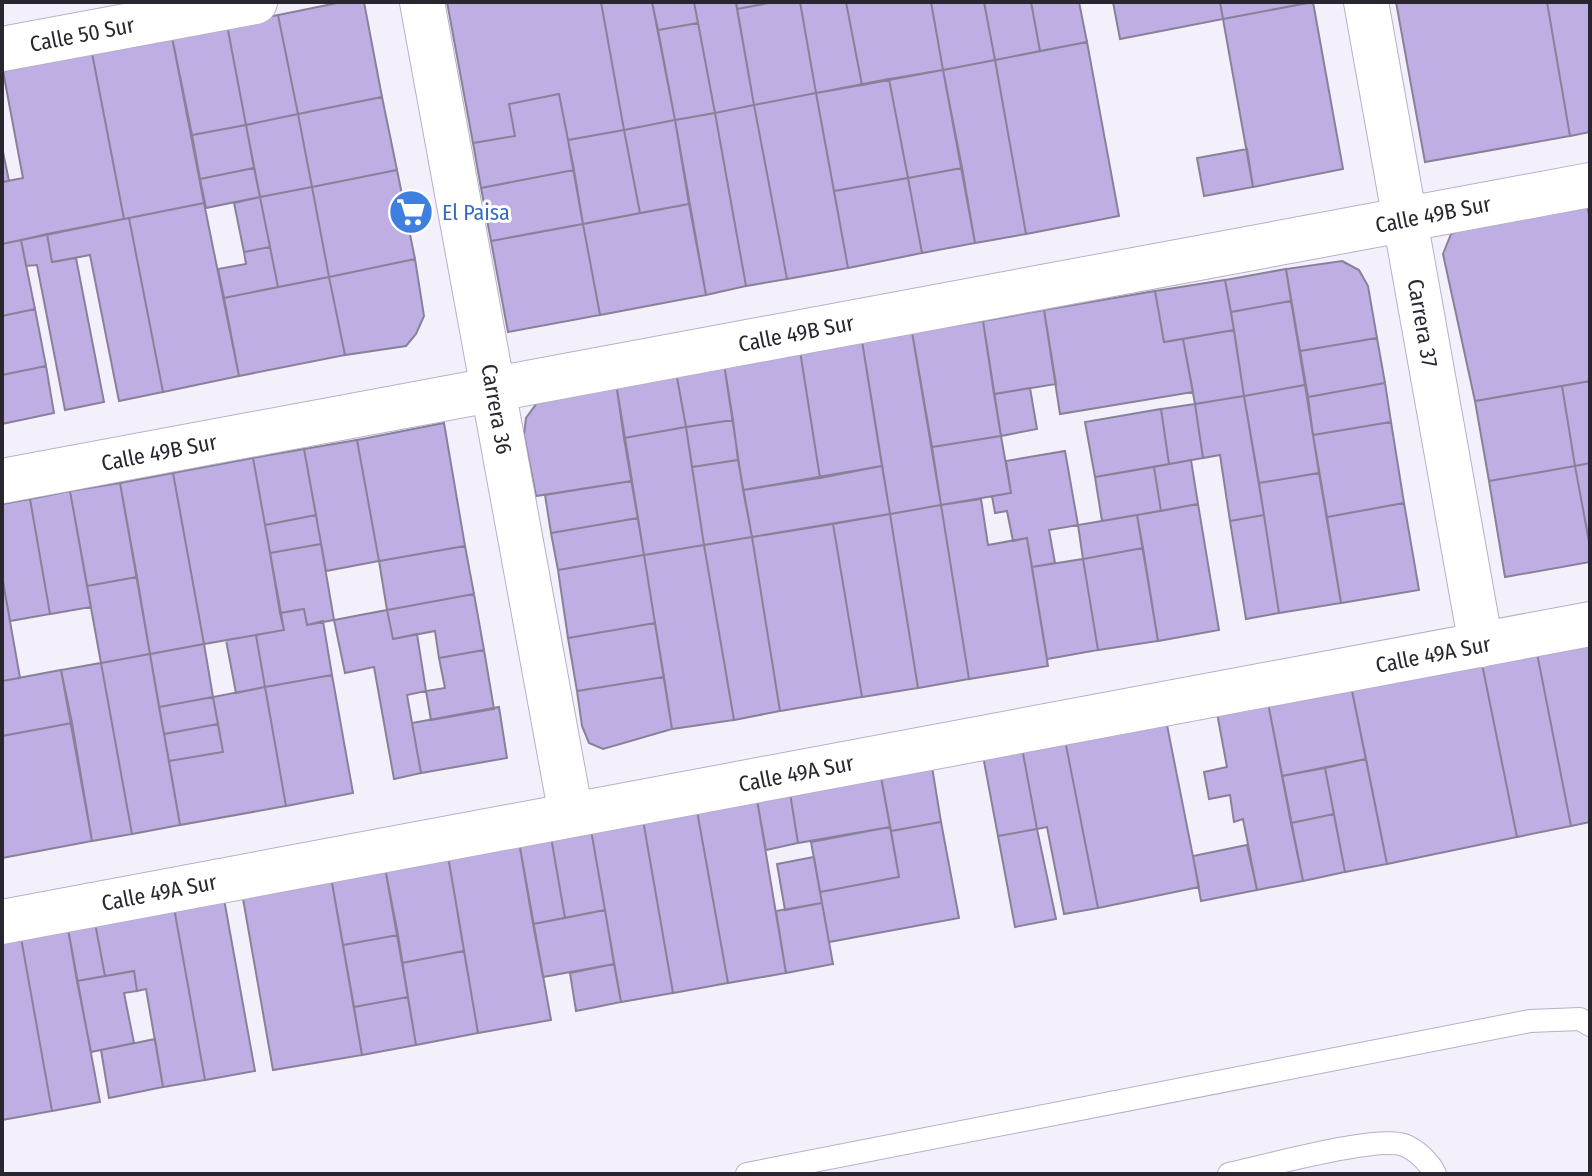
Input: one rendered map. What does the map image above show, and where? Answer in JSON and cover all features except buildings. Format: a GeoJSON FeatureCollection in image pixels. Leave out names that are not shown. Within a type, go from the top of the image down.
{"type":"FeatureCollection","features":[{"type":"Feature","properties":{"kind":"street","name":"Calle 50 Sur"},"geometry":{"type":"LineString","coordinates":[[2,49],[255,2]]}},
{"type":"Feature","properties":{"kind":"street","name":"Carrera 36"},"geometry":{"type":"LineString","coordinates":[[422,2],[571,815]]}},
{"type":"Feature","properties":{"kind":"street","name":"Carrera 37"},"geometry":{"type":"LineString","coordinates":[[1366,2],[1481,645]]}},
{"type":"Feature","properties":{"kind":"street","name":"Calle 49B Sur"},"geometry":{"type":"LineString","coordinates":[[2,481],[1590,185]]}},
{"type":"Feature","properties":{"kind":"street","name":"Calle 49A Sur"},"geometry":{"type":"LineString","coordinates":[[2,922],[1590,624]]}},
{"type":"Feature","properties":{"kind":"lane"},"geometry":{"type":"LineString","coordinates":[[747,1174],[1530,1021],[1580,1019],[1590,1025]]}},
{"type":"Feature","properties":{"kind":"lane"},"geometry":{"type":"LineString","coordinates":[[1229,1174],[1368,1144],[1404,1145],[1430,1164],[1435,1174]]}},
{"type":"Feature","properties":{"kind":"place","name":"El Paisa"},"geometry":{"type":"Point","coordinates":[411,212]}}]}
